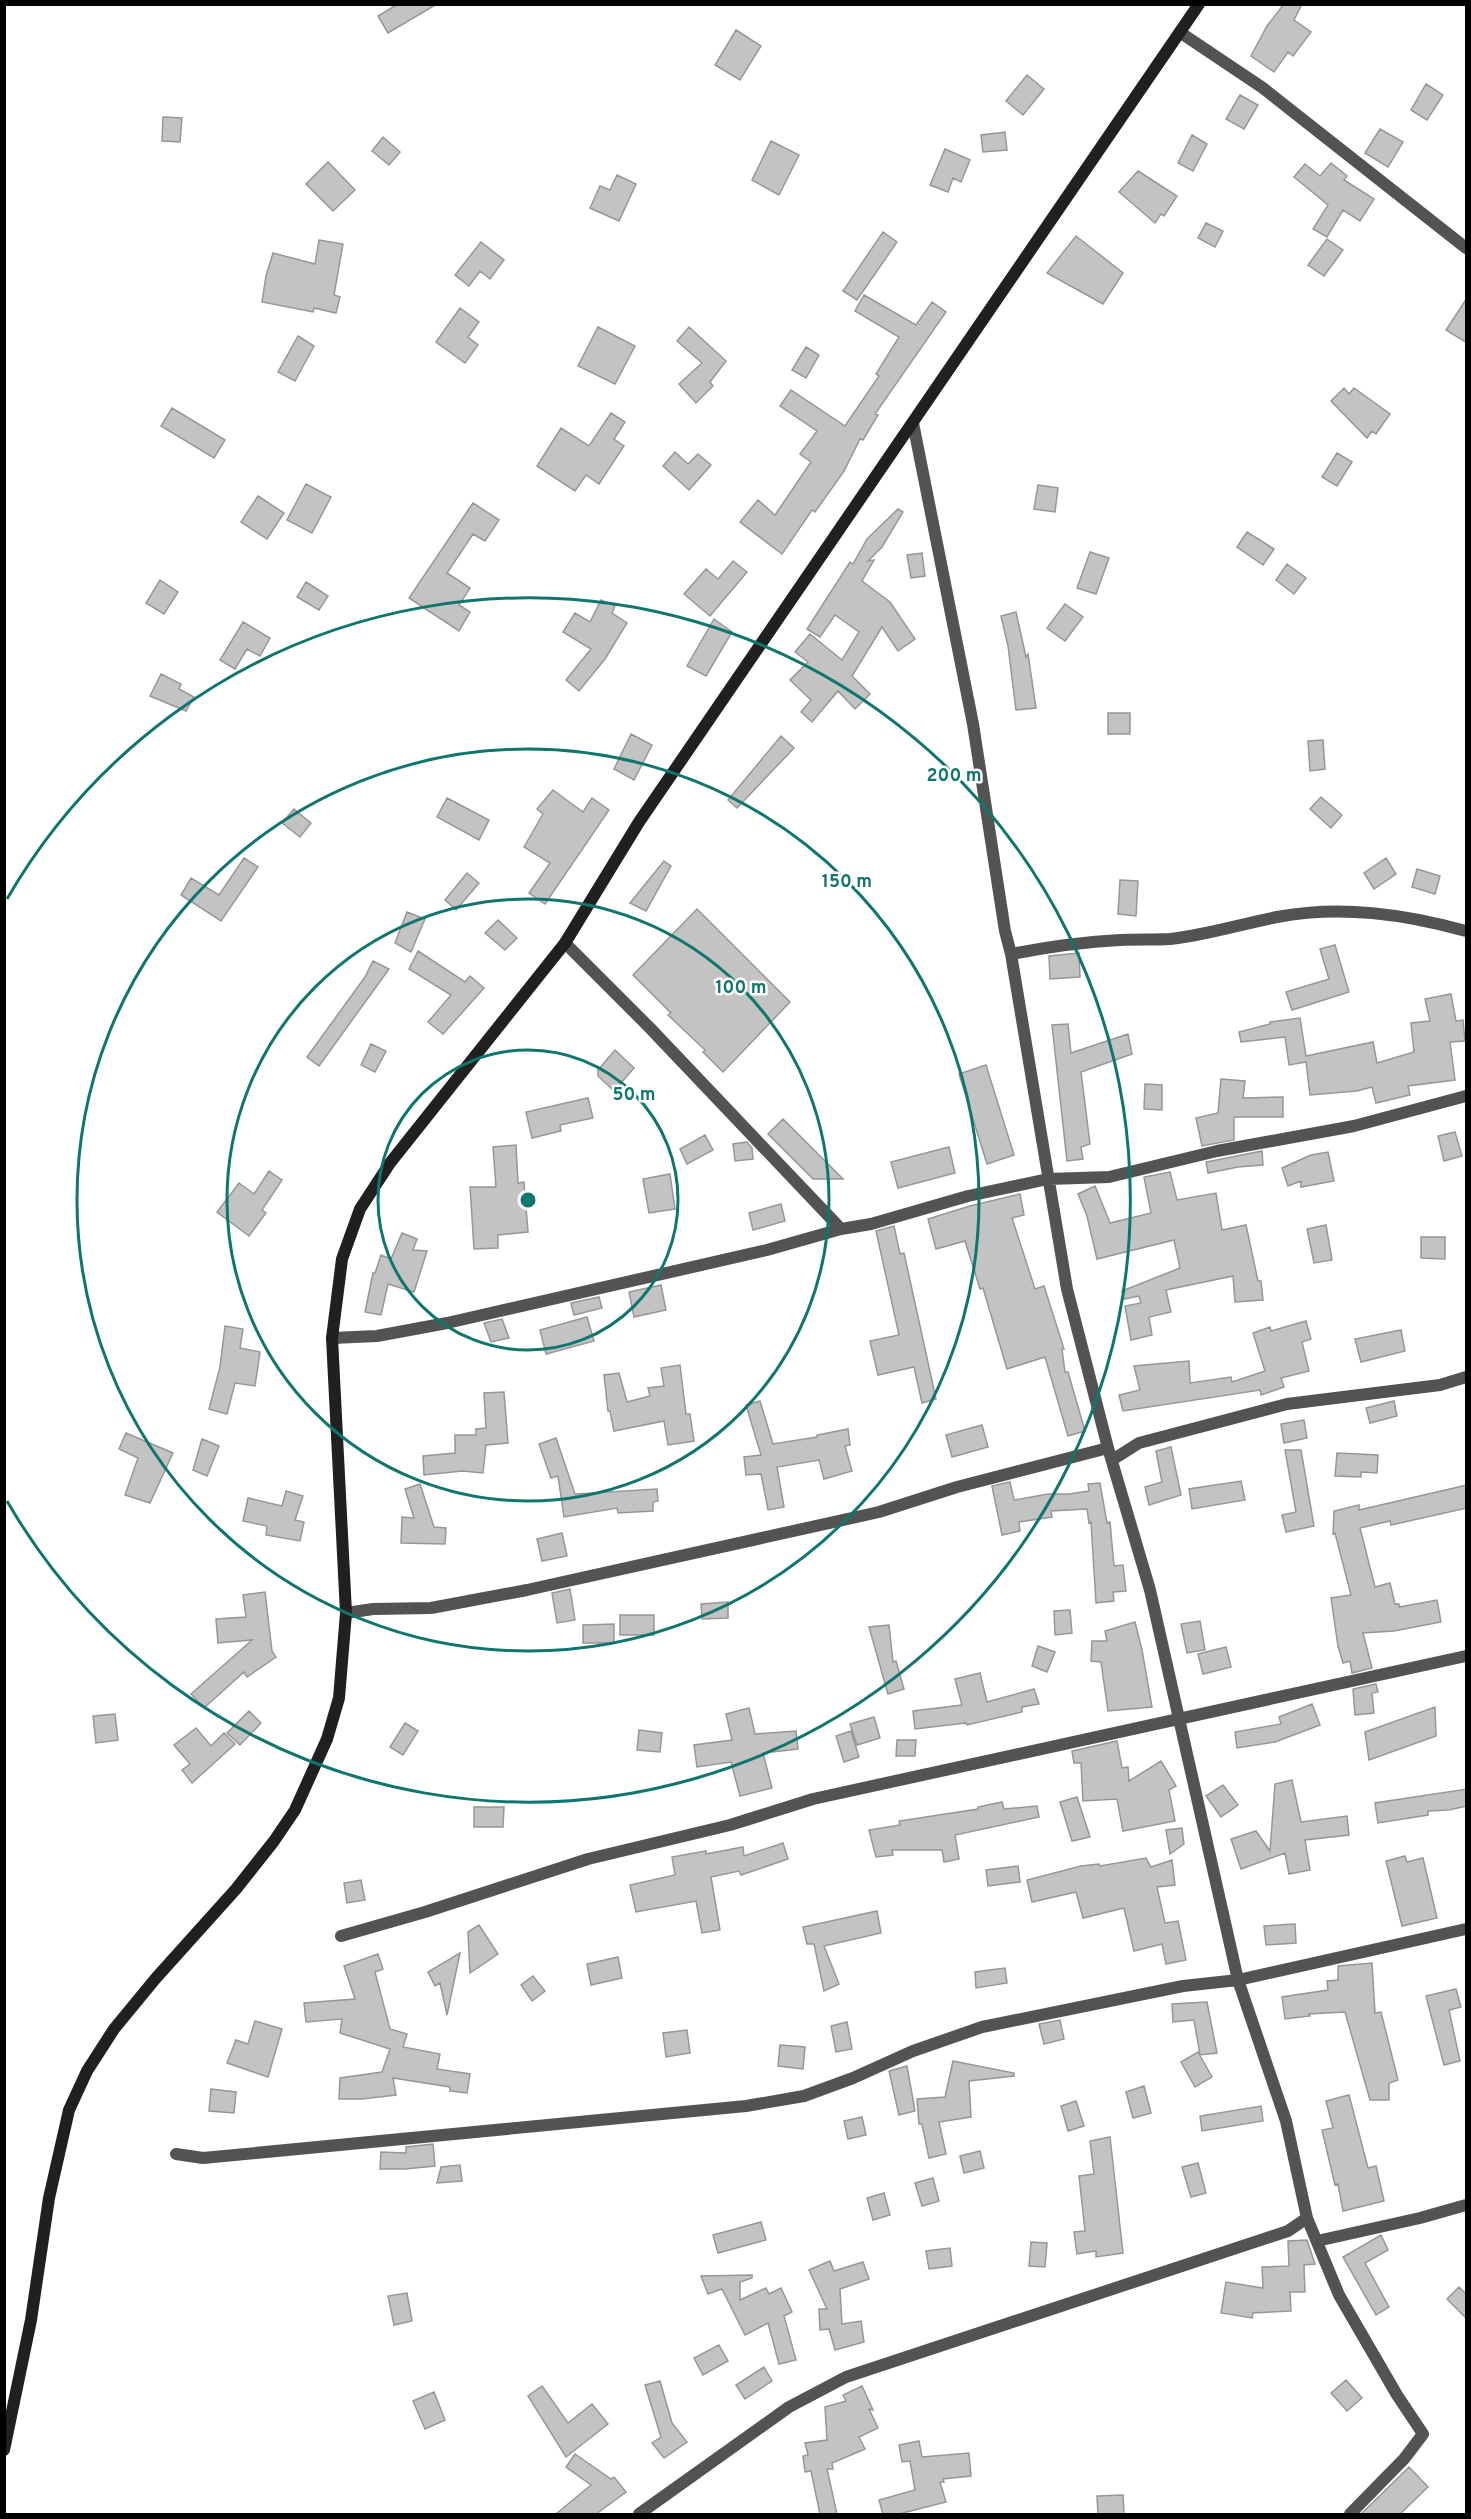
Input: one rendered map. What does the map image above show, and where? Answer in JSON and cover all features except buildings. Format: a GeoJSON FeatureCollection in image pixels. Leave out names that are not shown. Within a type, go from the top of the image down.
{"type":"FeatureCollection","features":[{"type":"Feature","properties":{"kind":"street"},"geometry":{"type":"LineString","coordinates":[[4,2450],[31,2320],[49,2198],[69,2110],[87,2071],[114,2029],[156,1978],[236,1889],[296,1810],[327,1739],[339,1698],[346,1613],[332,1338],[342,1259],[360,1209],[390,1163],[565,943],[639,822],[1199,4]]}},
{"type":"Feature","properties":{"kind":"street"},"geometry":{"type":"LineString","coordinates":[[1181,33],[1263,88],[1467,248]]}},
{"type":"Feature","properties":{"kind":"street"},"geometry":{"type":"LineString","coordinates":[[913,423],[973,724],[1005,931],[1011,954],[1067,1289],[1110,1454],[1150,1590],[1238,1980],[1286,2121],[1307,2218],[1339,2295],[1397,2395],[1423,2434],[1404,2459],[1350,2514]]}},
{"type":"Feature","properties":{"kind":"street"},"geometry":{"type":"LineString","coordinates":[[1011,954],[1048,947],[1120,940],[1169,939],[1231,928],[1279,916],[1359,910],[1402,916],[1467,931]]}},
{"type":"Feature","properties":{"kind":"street"},"geometry":{"type":"LineString","coordinates":[[565,943],[841,1229]]}},
{"type":"Feature","properties":{"kind":"street"},"geometry":{"type":"LineString","coordinates":[[332,1338],[377,1335],[447,1323],[767,1250],[841,1229],[871,1224],[968,1196],[1048,1179],[1109,1178],[1216,1151],[1354,1126],[1467,1096]]}},
{"type":"Feature","properties":{"kind":"street"},"geometry":{"type":"LineString","coordinates":[[346,1613],[431,1608],[527,1590],[879,1512],[957,1487],[1110,1454],[1139,1443],[1287,1404],[1440,1385],[1467,1377]]}},
{"type":"Feature","properties":{"kind":"street"},"geometry":{"type":"LineString","coordinates":[[341,1936],[425,1912],[588,1858],[730,1825],[813,1799],[1467,1656]]}},
{"type":"Feature","properties":{"kind":"street"},"geometry":{"type":"LineString","coordinates":[[176,2154],[203,2158],[746,2106],[804,2096],[853,2078],[913,2050],[982,2027],[1172,1988],[1238,1980],[1467,1929]]}},
{"type":"Feature","properties":{"kind":"street"},"geometry":{"type":"LineString","coordinates":[[1317,2241],[1467,2205]]}},
{"type":"Feature","properties":{"kind":"street"},"geometry":{"type":"LineString","coordinates":[[639,2514],[789,2407],[846,2377],[1288,2231],[1307,2218]]}}]}
